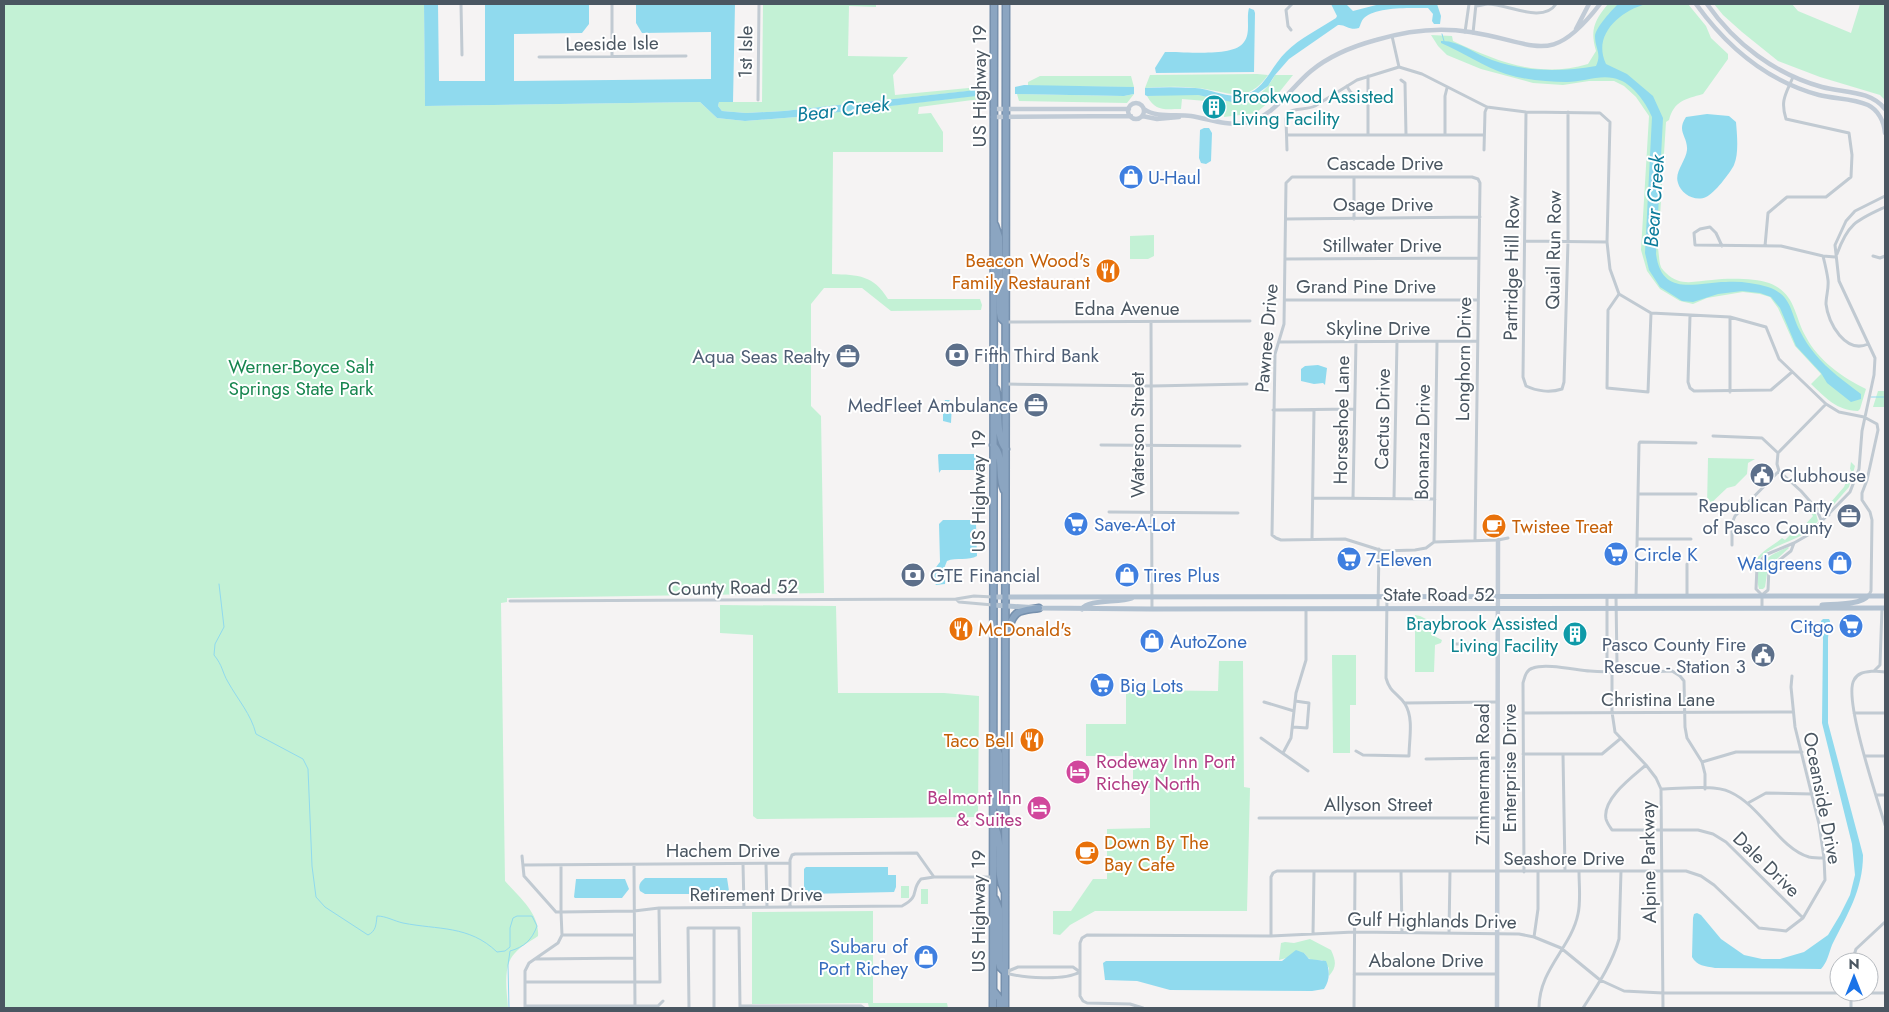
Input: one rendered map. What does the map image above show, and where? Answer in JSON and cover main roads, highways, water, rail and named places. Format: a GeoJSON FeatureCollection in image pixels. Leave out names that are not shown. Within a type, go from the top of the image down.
{"type":"FeatureCollection","features":[{"type":"Feature","properties":{"kind":"highway","name":"US Highway 19"},"geometry":{"type":"LineString","coordinates":[[993,1008],[994,4]]}},
{"type":"Feature","properties":{"kind":"highway","name":"US Highway 19"},"geometry":{"type":"LineString","coordinates":[[1005,1008],[1006,4]]}},
{"type":"Feature","properties":{"kind":"highway"},"geometry":{"type":"LineString","coordinates":[[994,222],[999,237],[1000,316],[1005,322]]}},
{"type":"Feature","properties":{"kind":"highway"},"geometry":{"type":"LineString","coordinates":[[993,376],[999,403],[999,440],[1006,449]]}},
{"type":"Feature","properties":{"kind":"highway"},"geometry":{"type":"LineString","coordinates":[[993,445],[999,454],[1001,483],[1006,494]]}},
{"type":"Feature","properties":{"kind":"highway"},"geometry":{"type":"LineString","coordinates":[[1005,639],[1011,618],[1015,614],[1022,610],[1039,608]]}},
{"type":"Feature","properties":{"kind":"highway"},"geometry":{"type":"LineString","coordinates":[[993,741],[999,754],[999,807],[1005,817]]}},
{"type":"Feature","properties":{"kind":"highway"},"geometry":{"type":"LineString","coordinates":[[993,823],[999,835],[1000,880],[1005,894]]}},
{"type":"Feature","properties":{"kind":"highway"},"geometry":{"type":"LineString","coordinates":[[993,895],[998,909],[999,963],[1002,971],[1005,972]]}},
{"type":"Feature","properties":{"kind":"highway"},"geometry":{"type":"LineString","coordinates":[[993,990],[1000,999],[1000,1008]]}},
{"type":"Feature","properties":{"kind":"main road"},"geometry":{"type":"LineString","coordinates":[[1802,608],[1865,601],[1868,596]]}},
{"type":"Feature","properties":{"kind":"main road","name":"State Road 52"},"geometry":{"type":"LineString","coordinates":[[994,597],[1885,596]]}},
{"type":"Feature","properties":{"kind":"main road"},"geometry":{"type":"LineString","coordinates":[[1082,609],[1087,604],[1124,601],[1134,597]]}},
{"type":"Feature","properties":{"kind":"main road","name":"State Road 52"},"geometry":{"type":"LineString","coordinates":[[994,604],[1082,609],[1884,607]]}},
{"type":"Feature","properties":{"kind":"water"},"geometry":{"type":"Polygon","coordinates":[[[424,4],[438,4],[439,81],[485,81],[485,4],[589,4],[589,24],[582,33],[514,34],[514,81],[711,79],[711,32],[642,33],[636,23],[636,4],[735,4],[733,102],[719,102],[718,106],[722,111],[746,113],[784,111],[985,89],[985,95],[797,117],[745,121],[717,118],[700,102],[425,106],[424,4]]]}},
{"type":"Feature","properties":{"kind":"water"},"geometry":{"type":"Polygon","coordinates":[[[1331,4],[1346,4],[1353,11],[1380,4],[1437,4],[1441,16],[1440,24],[1434,24],[1432,21],[1433,14],[1428,8],[1395,8],[1370,14],[1363,19],[1359,28],[1353,29],[1338,25],[1289,59],[1268,86],[1246,102],[1232,102],[1198,95],[1145,95],[1145,88],[1164,87],[1195,88],[1234,96],[1241,96],[1254,91],[1291,47],[1336,18],[1337,16],[1331,4]]]}},
{"type":"Feature","properties":{"kind":"water"},"geometry":{"type":"Polygon","coordinates":[[[1618,4],[1646,4],[1636,7],[1618,18],[1606,34],[1603,43],[1603,53],[1606,64],[1627,74],[1653,96],[1663,118],[1656,254],[1665,277],[1673,282],[1682,284],[1742,282],[1776,290],[1786,299],[1800,331],[1820,360],[1861,394],[1861,399],[1851,402],[1827,383],[1821,373],[1796,346],[1780,308],[1771,297],[1760,293],[1742,291],[1718,294],[1693,302],[1682,301],[1660,287],[1649,270],[1645,253],[1652,117],[1641,98],[1631,87],[1620,80],[1607,77],[1559,82],[1514,76],[1490,67],[1441,43],[1441,41],[1447,41],[1454,43],[1492,60],[1530,69],[1556,70],[1596,66],[1598,51],[1595,40],[1596,32],[1618,4]]]}},
{"type":"Feature","properties":{"kind":"water"},"geometry":{"type":"Polygon","coordinates":[[[1249,8],[1254,10],[1255,13],[1254,72],[1156,73],[1155,68],[1165,52],[1207,53],[1238,47],[1246,38],[1249,8]]]}},
{"type":"Feature","properties":{"kind":"water"},"geometry":{"type":"Polygon","coordinates":[[[1024,85],[1134,87],[1134,94],[1124,96],[1015,94],[1015,87],[1024,85]]]}},
{"type":"Feature","properties":{"kind":"water"},"geometry":{"type":"Polygon","coordinates":[[[1707,114],[1729,116],[1736,122],[1737,155],[1732,169],[1717,188],[1706,197],[1693,198],[1682,191],[1677,179],[1687,150],[1682,127],[1686,117],[1707,114]]]}},
{"type":"Feature","properties":{"kind":"water"},"geometry":{"type":"Polygon","coordinates":[[[1209,128],[1212,133],[1211,161],[1206,164],[1201,163],[1199,158],[1200,130],[1209,128]]]}},
{"type":"Feature","properties":{"kind":"water"},"geometry":{"type":"Polygon","coordinates":[[[1318,365],[1327,368],[1325,385],[1323,383],[1314,384],[1301,381],[1301,369],[1305,366],[1318,365]]]}},
{"type":"Feature","properties":{"kind":"water"},"geometry":{"type":"Polygon","coordinates":[[[945,400],[949,400],[952,403],[951,423],[943,421],[945,400]]]}},
{"type":"Feature","properties":{"kind":"water"},"geometry":{"type":"Polygon","coordinates":[[[939,454],[977,454],[979,455],[979,469],[941,470],[939,473],[939,454]]]}},
{"type":"Feature","properties":{"kind":"water"},"geometry":{"type":"Polygon","coordinates":[[[943,520],[972,520],[976,524],[977,556],[947,561],[943,571],[945,584],[936,585],[933,576],[940,562],[939,524],[943,520]]]}},
{"type":"Feature","properties":{"kind":"water"},"geometry":{"type":"Polygon","coordinates":[[[1829,619],[1830,621],[1828,638],[1828,723],[1863,855],[1857,891],[1821,969],[1715,968],[1702,965],[1692,957],[1694,914],[1701,915],[1721,939],[1744,955],[1762,959],[1780,959],[1804,952],[1828,935],[1850,895],[1855,875],[1852,844],[1822,723],[1823,639],[1821,621],[1829,619]]]}},
{"type":"Feature","properties":{"kind":"water"},"geometry":{"type":"Polygon","coordinates":[[[806,867],[888,867],[888,875],[896,875],[896,887],[894,892],[807,894],[804,891],[804,869],[806,867]]]}},
{"type":"Feature","properties":{"kind":"water"},"geometry":{"type":"Polygon","coordinates":[[[645,878],[727,878],[729,891],[727,894],[645,894],[640,891],[639,887],[645,878]]]}},
{"type":"Feature","properties":{"kind":"water"},"geometry":{"type":"Polygon","coordinates":[[[576,879],[625,879],[629,889],[622,898],[575,898],[576,879]]]}},
{"type":"Feature","properties":{"kind":"water"},"geometry":{"type":"Polygon","coordinates":[[[1296,950],[1304,953],[1309,959],[1326,961],[1329,975],[1324,989],[1312,991],[1170,990],[1137,981],[1105,980],[1103,963],[1106,961],[1282,961],[1296,950]]]}},
{"type":"Feature","properties":{"kind":"waterway","name":"Bear Creek"},"geometry":{"type":"LineString","coordinates":[[1442,34],[1444,41]]}},
{"type":"Feature","properties":{"kind":"waterway","name":"Bear Creek"},"geometry":{"type":"LineString","coordinates":[[1871,397],[1885,397]]}},
{"type":"Feature","properties":{"kind":"waterway"},"geometry":{"type":"LineString","coordinates":[[219,584],[224,627],[215,644],[214,655],[248,714],[256,734],[303,759],[308,769],[312,866],[316,897],[325,907],[368,935],[374,930],[377,916],[380,916],[403,923],[464,933],[486,943],[497,952],[505,951],[510,947],[510,928],[513,918],[517,916],[532,916],[537,926],[533,935],[523,945],[510,951],[508,965],[509,1008]]}},
{"type":"Feature","properties":{"kind":"place","name":"Brookwood Assisted Living Facility"},"geometry":{"type":"Point","coordinates":[1214,107]}},
{"type":"Feature","properties":{"kind":"place","name":"U-Haul"},"geometry":{"type":"Point","coordinates":[1131,177]}},
{"type":"Feature","properties":{"kind":"place","name":"Beacon Wood's Family Restaurant"},"geometry":{"type":"Point","coordinates":[1108,271]}},
{"type":"Feature","properties":{"kind":"place","name":"Fifth Third Bank"},"geometry":{"type":"Point","coordinates":[957,355]}},
{"type":"Feature","properties":{"kind":"place","name":"Aqua Seas Realty"},"geometry":{"type":"Point","coordinates":[848,356]}},
{"type":"Feature","properties":{"kind":"place","name":"MedFleet Ambulance"},"geometry":{"type":"Point","coordinates":[1036,405]}},
{"type":"Feature","properties":{"kind":"place","name":"Clubhouse"},"geometry":{"type":"Point","coordinates":[1762,475]}},
{"type":"Feature","properties":{"kind":"place","name":"Republican Party of Pasco County"},"geometry":{"type":"Point","coordinates":[1849,516]}},
{"type":"Feature","properties":{"kind":"place","name":"Save-A-Lot"},"geometry":{"type":"Point","coordinates":[1076,524]}},
{"type":"Feature","properties":{"kind":"place","name":"Twistee Treat"},"geometry":{"type":"Point","coordinates":[1494,526]}},
{"type":"Feature","properties":{"kind":"place","name":"Circle K"},"geometry":{"type":"Point","coordinates":[1616,554]}},
{"type":"Feature","properties":{"kind":"place","name":"7-Eleven"},"geometry":{"type":"Point","coordinates":[1349,559]}},
{"type":"Feature","properties":{"kind":"place","name":"Walgreens"},"geometry":{"type":"Point","coordinates":[1840,563]}},
{"type":"Feature","properties":{"kind":"place","name":"GTE Financial"},"geometry":{"type":"Point","coordinates":[913,575]}},
{"type":"Feature","properties":{"kind":"place","name":"Tires Plus"},"geometry":{"type":"Point","coordinates":[1127,575]}},
{"type":"Feature","properties":{"kind":"place","name":"Citgo"},"geometry":{"type":"Point","coordinates":[1851,626]}},
{"type":"Feature","properties":{"kind":"place","name":"McDonald's"},"geometry":{"type":"Point","coordinates":[961,629]}},
{"type":"Feature","properties":{"kind":"place","name":"Braybrook Assisted Living Facility"},"geometry":{"type":"Point","coordinates":[1575,634]}},
{"type":"Feature","properties":{"kind":"place","name":"AutoZone"},"geometry":{"type":"Point","coordinates":[1152,641]}},
{"type":"Feature","properties":{"kind":"place","name":"Pasco County Fire Rescue - Station 3"},"geometry":{"type":"Point","coordinates":[1763,655]}},
{"type":"Feature","properties":{"kind":"place","name":"Big Lots"},"geometry":{"type":"Point","coordinates":[1102,685]}},
{"type":"Feature","properties":{"kind":"place","name":"Taco Bell"},"geometry":{"type":"Point","coordinates":[1032,740]}},
{"type":"Feature","properties":{"kind":"place","name":"Rodeway Inn Port Richey North"},"geometry":{"type":"Point","coordinates":[1078,772]}},
{"type":"Feature","properties":{"kind":"place","name":"Belmont Inn & Suites"},"geometry":{"type":"Point","coordinates":[1039,808]}},
{"type":"Feature","properties":{"kind":"place","name":"Down By The Bay Cafe"},"geometry":{"type":"Point","coordinates":[1087,853]}},
{"type":"Feature","properties":{"kind":"place","name":"Subaru of Port Richey"},"geometry":{"type":"Point","coordinates":[926,957]}},
{"type":"Feature","properties":{"kind":"park label","name":"Werner-Boyce Salt Springs State Park"},"geometry":{"type":"Point","coordinates":[301,377]}}]}
